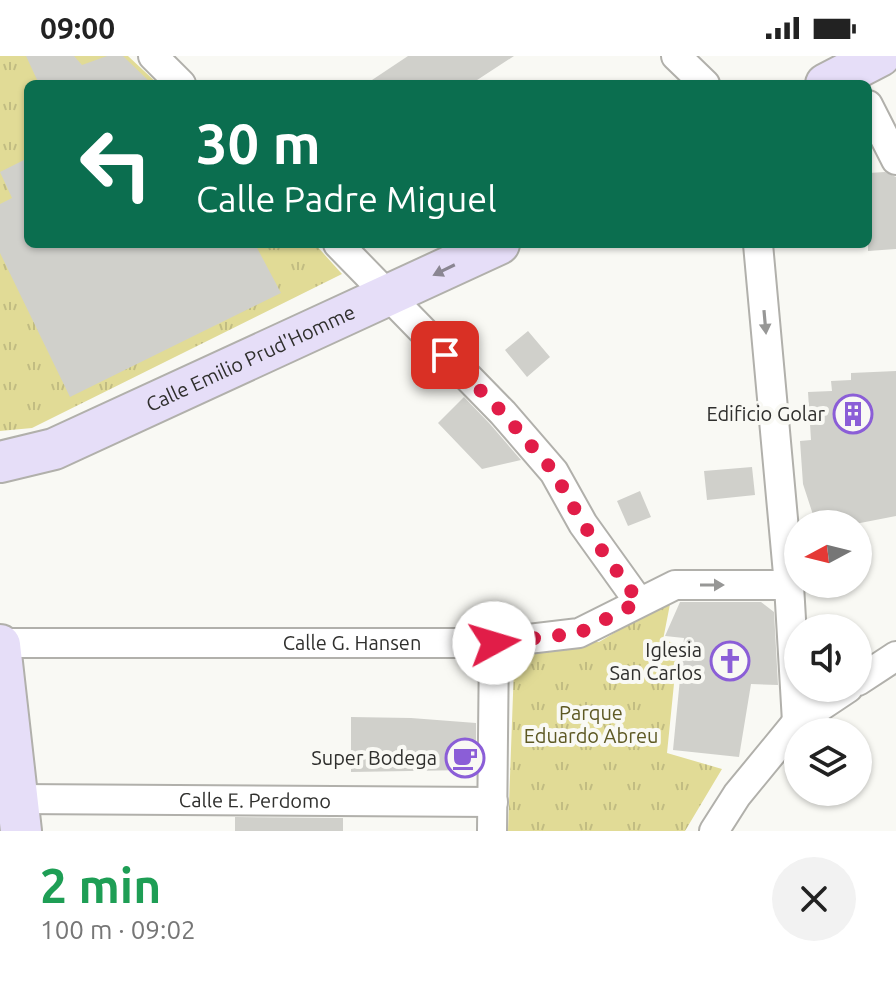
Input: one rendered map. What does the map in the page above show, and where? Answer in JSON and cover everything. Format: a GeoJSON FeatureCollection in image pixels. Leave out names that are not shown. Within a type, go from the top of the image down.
{"type":"FeatureCollection","features":[{"type":"Feature","properties":{"kind":"main road","name":"Calle Emilio Prud'Homme"},"geometry":{"type":"LineString","coordinates":[[0,462],[54,449],[491,248]]}},
{"type":"Feature","properties":{"kind":"main road"},"geometry":{"type":"LineString","coordinates":[[0,644],[19,815]]}},
{"type":"Feature","properties":{"kind":"street"},"geometry":{"type":"LineString","coordinates":[[153,56],[177,80]]}},
{"type":"Feature","properties":{"kind":"street"},"geometry":{"type":"LineString","coordinates":[[676,56],[701,80]]}},
{"type":"Feature","properties":{"kind":"street"},"geometry":{"type":"LineString","coordinates":[[872,112],[896,160]]}},
{"type":"Feature","properties":{"kind":"street"},"geometry":{"type":"LineString","coordinates":[[342,248],[503,413],[554,472],[583,524],[639,602]]}},
{"type":"Feature","properties":{"kind":"street"},"geometry":{"type":"LineString","coordinates":[[758,248],[784,530]]}},
{"type":"Feature","properties":{"kind":"street","name":"Calle G. Hansen"},"geometry":{"type":"LineString","coordinates":[[0,644],[494,643],[579,633],[675,585],[784,585]]}},
{"type":"Feature","properties":{"kind":"street"},"geometry":{"type":"LineString","coordinates":[[790,598],[797,718]]}},
{"type":"Feature","properties":{"kind":"street"},"geometry":{"type":"LineString","coordinates":[[492,831],[494,643]]}},
{"type":"Feature","properties":{"kind":"street"},"geometry":{"type":"LineString","coordinates":[[872,672],[896,656]]}},
{"type":"Feature","properties":{"kind":"street"},"geometry":{"type":"LineString","coordinates":[[803,718],[827,702]]}},
{"type":"Feature","properties":{"kind":"street"},"geometry":{"type":"LineString","coordinates":[[714,831],[737,795],[784,738]]}},
{"type":"Feature","properties":{"kind":"street","name":"Calle E. Perdomo"},"geometry":{"type":"LineString","coordinates":[[19,815],[493,802]]}},
{"type":"Feature","properties":{"kind":"green space"},"geometry":{"type":"Polygon","coordinates":[[[0,56],[128,56],[154,80],[24,80],[24,248],[319,248],[342,274],[32,428],[0,431],[0,56]]]}},
{"type":"Feature","properties":{"kind":"green space","name":"Parque Eduardo Abreu"},"geometry":{"type":"Polygon","coordinates":[[[671,599],[663,640],[678,644],[667,753],[722,769],[685,831],[508,831],[515,640],[599,642],[671,599]]]}},
{"type":"Feature","properties":{"kind":"building"},"geometry":{"type":"Polygon","coordinates":[[[26,56],[74,56],[82,65],[107,56],[123,56],[148,80],[37,80],[26,56]]]}},
{"type":"Feature","properties":{"kind":"building"},"geometry":{"type":"Polygon","coordinates":[[[408,56],[514,56],[477,80],[372,80],[408,56]]]}},
{"type":"Feature","properties":{"kind":"building"},"geometry":{"type":"Polygon","coordinates":[[[24,160],[24,248],[257,248],[281,293],[70,397],[0,253],[0,204],[12,198],[0,172],[24,160]]]}},
{"type":"Feature","properties":{"kind":"building"},"geometry":{"type":"Polygon","coordinates":[[[885,172],[896,177],[896,249],[868,251],[872,248],[872,173],[885,172]]]}},
{"type":"Feature","properties":{"kind":"building"},"geometry":{"type":"Polygon","coordinates":[[[528,331],[550,357],[527,377],[505,350],[528,331]]]}},
{"type":"Feature","properties":{"kind":"building"},"geometry":{"type":"Polygon","coordinates":[[[896,371],[896,516],[872,521],[872,510],[811,510],[803,484],[800,441],[811,440],[808,392],[832,391],[831,381],[851,380],[851,373],[896,371]]]}},
{"type":"Feature","properties":{"kind":"building"},"geometry":{"type":"Polygon","coordinates":[[[464,397],[521,460],[482,469],[438,423],[464,397]]]}},
{"type":"Feature","properties":{"kind":"building"},"geometry":{"type":"Polygon","coordinates":[[[752,467],[755,495],[707,500],[704,471],[752,467]]]}},
{"type":"Feature","properties":{"kind":"building"},"geometry":{"type":"Polygon","coordinates":[[[640,491],[651,517],[628,526],[617,501],[640,491]]]}},
{"type":"Feature","properties":{"kind":"building","name":"Iglesia San Carlos"},"geometry":{"type":"Polygon","coordinates":[[[680,602],[761,602],[774,612],[778,685],[751,684],[739,757],[673,750],[684,638],[665,636],[680,602]]]}},
{"type":"Feature","properties":{"kind":"building"},"geometry":{"type":"Polygon","coordinates":[[[351,717],[476,723],[476,765],[468,770],[351,772],[351,717]]]}},
{"type":"Feature","properties":{"kind":"building"},"geometry":{"type":"Polygon","coordinates":[[[235,817],[343,818],[343,831],[235,831],[235,817]]]}},
{"type":"Feature","properties":{"kind":"place","name":"Edificio Golar"},"geometry":{"type":"Point","coordinates":[853,414]}},
{"type":"Feature","properties":{"kind":"place","name":"Iglesia San Carlos"},"geometry":{"type":"Point","coordinates":[730,661]}},
{"type":"Feature","properties":{"kind":"place","name":"Super Bodega"},"geometry":{"type":"Point","coordinates":[465,758]}},
{"type":"Feature","properties":{"kind":"route"},"geometry":{"type":"LineString","coordinates":[[445,355],[503,413],[554,472],[583,524],[639,602],[579,633],[494,643]]}}]}
